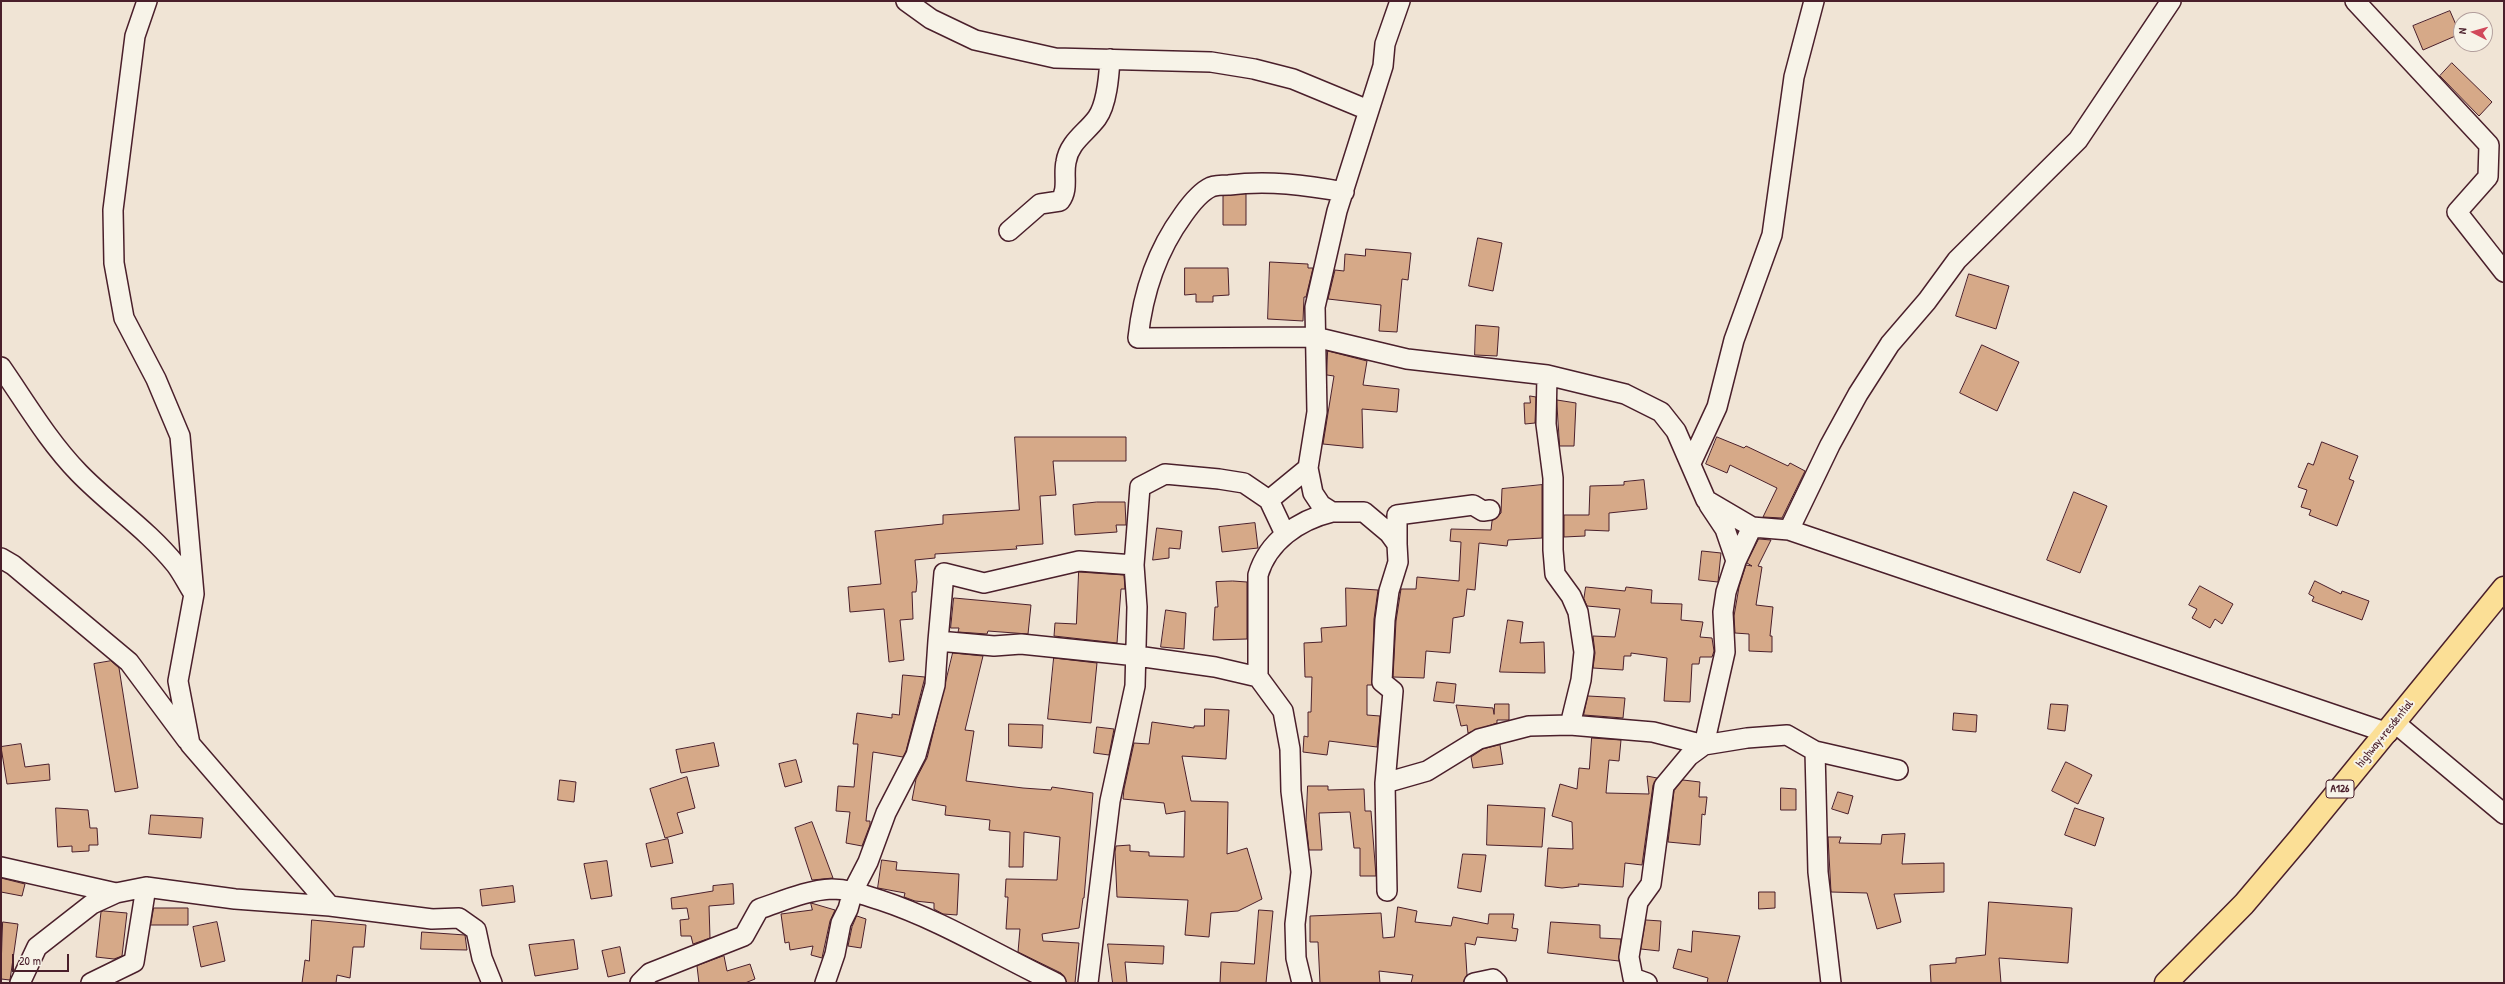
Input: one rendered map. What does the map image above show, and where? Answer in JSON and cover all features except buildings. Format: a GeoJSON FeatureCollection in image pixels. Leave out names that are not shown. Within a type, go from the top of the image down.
{"type":"FeatureCollection","features":[{"type":"Feature","properties":{"kind":"highway","name":"highway+resdential"},"geometry":{"type":"LineString","coordinates":[[2168,982],[2244,904],[2504,588]]}},
{"type":"Feature","properties":{"kind":"street"},"geometry":{"type":"LineString","coordinates":[[147,1],[135,36],[113,210],[114,263],[124,318],[156,379],[180,436],[194,594],[178,681],[190,744]]}},
{"type":"Feature","properties":{"kind":"street"},"geometry":{"type":"LineString","coordinates":[[906,1],[931,19],[975,40],[1054,58],[1211,62],[1254,69],[1292,79],[1368,110]]}},
{"type":"Feature","properties":{"kind":"street"},"geometry":{"type":"LineString","coordinates":[[1332,512],[1321,505],[1313,493],[1308,468],[1317,412],[1315,307],[1344,192],[1368,110],[1383,66],[1385,44],[1400,1]]}},
{"type":"Feature","properties":{"kind":"street"},"geometry":{"type":"LineString","coordinates":[[1691,463],[1717,407],[1734,340],[1752,284],[1772,235],[1794,77],[1814,1]]}},
{"type":"Feature","properties":{"kind":"street"},"geometry":{"type":"LineString","coordinates":[[1789,530],[1833,439],[1890,344],[1927,301],[1957,260],[2078,140],[2171,1]]}},
{"type":"Feature","properties":{"kind":"street"},"geometry":{"type":"LineString","coordinates":[[2355,1],[2489,145],[2488,176],[2457,212],[2504,272]]}},
{"type":"Feature","properties":{"kind":"street"},"geometry":{"type":"LineString","coordinates":[[1009,231],[1040,204],[1060,201],[1064,195],[1066,162],[1077,137],[1098,117],[1108,85],[1110,59]]}},
{"type":"Feature","properties":{"kind":"street"},"geometry":{"type":"LineString","coordinates":[[1344,192],[1300,184],[1252,182],[1212,187],[1191,204],[1168,235],[1155,263],[1142,307],[1138,338],[1315,337],[1407,359],[1547,375],[1626,394],[1661,412],[1676,431],[1706,500],[1725,529],[1736,561]]}},
{"type":"Feature","properties":{"kind":"street"},"geometry":{"type":"LineString","coordinates":[[1,367],[52,442],[84,477],[152,538],[177,566],[194,594]]}},
{"type":"Feature","properties":{"kind":"street"},"geometry":{"type":"LineString","coordinates":[[1547,375],[1546,424],[1553,478],[1552,550],[1555,574],[1578,612],[1584,652],[1581,680],[1570,725]]}},
{"type":"Feature","properties":{"kind":"street"},"geometry":{"type":"LineString","coordinates":[[1269,500],[1308,468]]}},
{"type":"Feature","properties":{"kind":"street"},"geometry":{"type":"LineString","coordinates":[[1088,983],[1110,801],[1135,686],[1137,656],[1134,565],[1140,487],[1165,474],[1219,478],[1244,483],[1269,500],[1285,534]]}},
{"type":"Feature","properties":{"kind":"street"},"geometry":{"type":"LineString","coordinates":[[1706,500],[1752,527],[1789,530],[2391,727],[2504,814]]}},
{"type":"Feature","properties":{"kind":"street"},"geometry":{"type":"LineString","coordinates":[[1387,891],[1385,783],[1393,691],[1382,682],[1389,591],[1398,562],[1397,515],[1473,505],[1483,511],[1490,510]]}},
{"type":"Feature","properties":{"kind":"street"},"geometry":{"type":"LineString","coordinates":[[1302,983],[1296,958],[1295,924],[1301,872],[1291,791],[1290,749],[1283,711],[1258,677],[1258,575],[1263,559],[1285,534],[1313,517],[1332,512],[1364,512],[1389,532],[1397,544]]}},
{"type":"Feature","properties":{"kind":"street"},"geometry":{"type":"LineString","coordinates":[[1647,983],[1633,978],[1629,957],[1638,902],[1651,884],[1664,786],[1689,756],[1704,745],[1725,652],[1723,612],[1736,561],[1752,527]]}},
{"type":"Feature","properties":{"kind":"street"},"geometry":{"type":"LineString","coordinates":[[1,558],[13,565],[129,662],[190,744],[330,906]]}},
{"type":"Feature","properties":{"kind":"street"},"geometry":{"type":"LineString","coordinates":[[825,983],[835,954],[841,923],[848,909],[853,891],[868,862],[886,813],[916,755],[935,685],[944,573],[984,582],[1078,561],[1134,565]]}},
{"type":"Feature","properties":{"kind":"street"},"geometry":{"type":"LineString","coordinates":[[938,641],[994,646],[1021,644],[1137,656],[1215,667],[1258,677]]}},
{"type":"Feature","properties":{"kind":"street"},"geometry":{"type":"LineString","coordinates":[[1385,783],[1427,771],[1479,739],[1529,726],[1570,725],[1653,732],[1704,745],[1747,738],[1787,735],[1815,751],[1898,770]]}},
{"type":"Feature","properties":{"kind":"street"},"geometry":{"type":"LineString","coordinates":[[1815,751],[1818,872],[1831,983]]}},
{"type":"Feature","properties":{"kind":"street"},"geometry":{"type":"LineString","coordinates":[[1,866],[116,893]]}},
{"type":"Feature","properties":{"kind":"street"},"geometry":{"type":"LineString","coordinates":[[91,983],[134,962],[146,887]]}},
{"type":"Feature","properties":{"kind":"street"},"geometry":{"type":"LineString","coordinates":[[20,983],[37,947],[92,904],[116,893],[146,887],[235,899],[330,906],[432,919],[459,918],[476,930],[482,958],[492,983]]}},
{"type":"Feature","properties":{"kind":"street"},"geometry":{"type":"LineString","coordinates":[[640,983],[650,973],[744,936],[759,909],[807,893],[832,889],[853,891],[903,908],[951,929],[1056,983]]}},
{"type":"Feature","properties":{"kind":"street"},"geometry":{"type":"LineString","coordinates":[[1474,983],[1493,979],[1497,983]]}}]}
